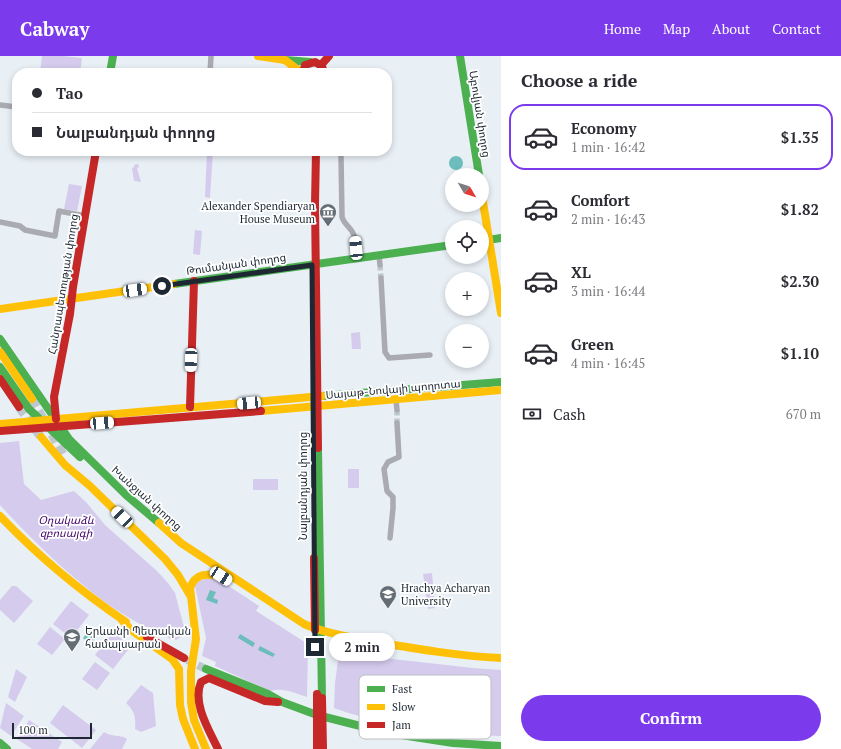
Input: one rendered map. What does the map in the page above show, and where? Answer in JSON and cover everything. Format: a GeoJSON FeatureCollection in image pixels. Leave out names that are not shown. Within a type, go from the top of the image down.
{"type":"FeatureCollection","features":[{"type":"Feature","properties":{"kind":"main road"},"geometry":{"type":"LineString","coordinates":[[111,68],[113,56]]}},
{"type":"Feature","properties":{"kind":"main road"},"geometry":{"type":"LineString","coordinates":[[258,56],[284,60],[317,60]]}},
{"type":"Feature","properties":{"kind":"main road"},"geometry":{"type":"LineString","coordinates":[[304,68],[305,65],[329,56]]}},
{"type":"Feature","properties":{"kind":"main road","name":"Աբովյան փողոց"},"geometry":{"type":"LineString","coordinates":[[460,56],[478,168]]}},
{"type":"Feature","properties":{"kind":"main road"},"geometry":{"type":"LineString","coordinates":[[284,60],[295,68]]}},
{"type":"Feature","properties":{"kind":"main road","name":"Հանրապետության փողոց"},"geometry":{"type":"LineString","coordinates":[[58,424],[54,397],[72,299],[95,156]]}},
{"type":"Feature","properties":{"kind":"main road","name":"Նալբանդյան փողոց"},"geometry":{"type":"LineString","coordinates":[[311,156],[316,397],[316,632],[323,749]]}},
{"type":"Feature","properties":{"kind":"main road","name":"Նալբանդյան փողոց"},"geometry":{"type":"LineString","coordinates":[[314,264],[316,156]]}},
{"type":"Feature","properties":{"kind":"main road"},"geometry":{"type":"LineString","coordinates":[[489,240],[501,238]]}},
{"type":"Feature","properties":{"kind":"main road","name":"Թումանյան փողոց"},"geometry":{"type":"LineString","coordinates":[[0,309],[445,246]]}},
{"type":"Feature","properties":{"kind":"main road"},"geometry":{"type":"LineString","coordinates":[[489,255],[501,313]]}},
{"type":"Feature","properties":{"kind":"main road"},"geometry":{"type":"LineString","coordinates":[[190,407],[194,281]]}},
{"type":"Feature","properties":{"kind":"main road","name":"Խանջյան փողոց"},"geometry":{"type":"LineString","coordinates":[[0,339],[69,440],[115,486],[181,543],[316,632]]}},
{"type":"Feature","properties":{"kind":"main road"},"geometry":{"type":"LineString","coordinates":[[0,352],[32,399]]}},
{"type":"Feature","properties":{"kind":"main road","name":"Խանջյան փողոց"},"geometry":{"type":"LineString","coordinates":[[0,367],[32,412],[156,529],[192,557],[221,576],[316,632]]}},
{"type":"Feature","properties":{"kind":"main road"},"geometry":{"type":"LineString","coordinates":[[0,379],[19,407]]}},
{"type":"Feature","properties":{"kind":"main road","name":"Սայաթ-Նովայի պողոտա"},"geometry":{"type":"LineString","coordinates":[[0,431],[49,428],[87,416],[501,382]]}},
{"type":"Feature","properties":{"kind":"main road","name":"Սայաթ-Նովայի պողոտա"},"geometry":{"type":"LineString","coordinates":[[0,424],[41,421],[58,424],[316,407],[501,390]]}},
{"type":"Feature","properties":{"kind":"main road"},"geometry":{"type":"LineString","coordinates":[[32,412],[42,408],[43,403]]}},
{"type":"Feature","properties":{"kind":"main road"},"geometry":{"type":"LineString","coordinates":[[41,437],[65,465],[90,486],[172,566],[191,597]]}},
{"type":"Feature","properties":{"kind":"main road"},"geometry":{"type":"LineString","coordinates":[[63,454],[90,486]]}},
{"type":"Feature","properties":{"kind":"main road"},"geometry":{"type":"LineString","coordinates":[[0,516],[57,572],[121,619],[159,644],[184,658]]}},
{"type":"Feature","properties":{"kind":"main road"},"geometry":{"type":"LineString","coordinates":[[206,749],[193,718],[190,694],[191,670],[196,640],[191,585],[199,576],[209,574],[221,576]]}},
{"type":"Feature","properties":{"kind":"main road"},"geometry":{"type":"LineString","coordinates":[[121,619],[131,630],[177,664],[179,669],[180,705],[183,718],[195,749]]}},
{"type":"Feature","properties":{"kind":"main road"},"geometry":{"type":"LineString","coordinates":[[316,632],[404,647],[501,658]]}},
{"type":"Feature","properties":{"kind":"main road"},"geometry":{"type":"LineString","coordinates":[[206,670],[268,694],[282,702],[320,715],[359,725]]}},
{"type":"Feature","properties":{"kind":"main road"},"geometry":{"type":"LineString","coordinates":[[218,749],[200,708],[198,685],[204,679],[210,678],[265,701],[282,702]]}},
{"type":"Feature","properties":{"kind":"main road","name":"Նալբանդյան փողոց"},"geometry":{"type":"LineString","coordinates":[[317,749],[320,715]]}},
{"type":"Feature","properties":{"kind":"main road"},"geometry":{"type":"LineString","coordinates":[[418,739],[453,746],[501,746]]}},
{"type":"Feature","properties":{"kind":"main road"},"geometry":{"type":"LineString","coordinates":[[0,743],[7,749]]}},
{"type":"Feature","properties":{"kind":"street"},"geometry":{"type":"LineString","coordinates":[[211,68],[212,56]]}},
{"type":"Feature","properties":{"kind":"street"},"geometry":{"type":"LineString","coordinates":[[0,105],[12,106]]}},
{"type":"Feature","properties":{"kind":"street"},"geometry":{"type":"LineString","coordinates":[[340,156],[342,217],[343,222],[352,231],[356,258]]}},
{"type":"Feature","properties":{"kind":"street"},"geometry":{"type":"LineString","coordinates":[[0,222],[20,226],[25,230],[55,236],[59,211],[85,216]]}},
{"type":"Feature","properties":{"kind":"street"},"geometry":{"type":"LineString","coordinates":[[379,255],[380,265]]}},
{"type":"Feature","properties":{"kind":"street"},"geometry":{"type":"LineString","coordinates":[[381,278],[386,356],[389,358],[430,355]]}},
{"type":"Feature","properties":{"kind":"street"},"geometry":{"type":"LineString","coordinates":[[396,400],[397,410]]}},
{"type":"Feature","properties":{"kind":"street"},"geometry":{"type":"LineString","coordinates":[[390,538],[393,515],[393,497],[387,491],[384,469],[388,462],[399,457],[397,423]]}},
{"type":"Feature","properties":{"kind":"green space"},"geometry":{"type":"Polygon","coordinates":[[[42,56],[82,58],[81,68],[41,68],[42,56]]]}},
{"type":"Feature","properties":{"kind":"green space"},"geometry":{"type":"Polygon","coordinates":[[[207,156],[213,156],[210,198],[205,197],[207,156]]]}},
{"type":"Feature","properties":{"kind":"green space"},"geometry":{"type":"Polygon","coordinates":[[[138,164],[139,167],[137,168],[141,182],[134,181],[132,168],[134,165],[138,164]]]}},
{"type":"Feature","properties":{"kind":"green space"},"geometry":{"type":"Polygon","coordinates":[[[69,184],[82,186],[77,211],[64,209],[69,184]]]}},
{"type":"Feature","properties":{"kind":"green space"},"geometry":{"type":"Polygon","coordinates":[[[195,230],[202,231],[200,255],[193,254],[195,230]]]}},
{"type":"Feature","properties":{"kind":"green space"},"geometry":{"type":"Polygon","coordinates":[[[360,332],[361,349],[352,349],[351,333],[360,332]]]}},
{"type":"Feature","properties":{"kind":"green space","name":"Օղակաձև զբոսայգի"},"geometry":{"type":"Polygon","coordinates":[[[19,441],[24,484],[41,500],[74,491],[86,502],[105,525],[157,571],[168,583],[175,593],[184,627],[181,637],[176,640],[171,639],[115,609],[70,574],[26,533],[0,505],[0,443],[19,441]]]}},
{"type":"Feature","properties":{"kind":"green space"},"geometry":{"type":"Polygon","coordinates":[[[348,469],[359,469],[359,488],[348,488],[348,469]]]}},
{"type":"Feature","properties":{"kind":"green space"},"geometry":{"type":"Polygon","coordinates":[[[253,479],[278,479],[278,490],[253,490],[253,479]]]}},
{"type":"Feature","properties":{"kind":"green space"},"geometry":{"type":"Polygon","coordinates":[[[432,573],[435,608],[428,609],[423,574],[432,573]]]}},
{"type":"Feature","properties":{"kind":"green space"},"geometry":{"type":"Polygon","coordinates":[[[210,578],[221,581],[259,606],[256,611],[308,644],[307,697],[284,690],[270,691],[215,666],[216,662],[202,656],[206,638],[195,586],[197,581],[210,578]]]}},
{"type":"Feature","properties":{"kind":"green space"},"geometry":{"type":"Polygon","coordinates":[[[12,586],[16,586],[33,601],[14,623],[0,610],[0,600],[12,586]]]}},
{"type":"Feature","properties":{"kind":"green space"},"geometry":{"type":"Polygon","coordinates":[[[71,601],[89,615],[71,638],[53,624],[71,601]]]}},
{"type":"Feature","properties":{"kind":"green space"},"geometry":{"type":"Polygon","coordinates":[[[50,627],[65,639],[52,655],[37,644],[50,627]]]}},
{"type":"Feature","properties":{"kind":"green space"},"geometry":{"type":"Polygon","coordinates":[[[113,632],[131,646],[113,669],[95,655],[113,632]]]}},
{"type":"Feature","properties":{"kind":"green space"},"geometry":{"type":"Polygon","coordinates":[[[339,653],[501,670],[501,736],[491,735],[491,675],[359,675],[359,716],[334,708],[335,683],[339,653]]]}},
{"type":"Feature","properties":{"kind":"green space"},"geometry":{"type":"Polygon","coordinates":[[[95,662],[110,673],[97,690],[82,679],[95,662]]]}},
{"type":"Feature","properties":{"kind":"green space"},"geometry":{"type":"Polygon","coordinates":[[[16,669],[27,677],[15,702],[8,697],[16,669]]]}},
{"type":"Feature","properties":{"kind":"green space"},"geometry":{"type":"Polygon","coordinates":[[[141,685],[153,693],[156,726],[141,732],[135,729],[134,715],[126,703],[141,685]]]}},
{"type":"Feature","properties":{"kind":"green space"},"geometry":{"type":"Polygon","coordinates":[[[6,703],[24,716],[11,736],[0,728],[6,703]]]}},
{"type":"Feature","properties":{"kind":"green space"},"geometry":{"type":"Polygon","coordinates":[[[63,705],[96,730],[82,748],[50,723],[63,705]]]}},
{"type":"Feature","properties":{"kind":"green space"},"geometry":{"type":"Polygon","coordinates":[[[29,720],[62,742],[58,749],[32,749],[17,739],[29,720]]]}},
{"type":"Feature","properties":{"kind":"green space"},"geometry":{"type":"Polygon","coordinates":[[[104,732],[127,739],[122,749],[90,749],[104,732]]]}},
{"type":"Feature","properties":{"kind":"water"},"geometry":{"type":"Polygon","coordinates":[[[456,156],[462,160],[463,163],[461,168],[451,168],[449,163],[451,158],[456,156]]]}},
{"type":"Feature","properties":{"kind":"water"},"geometry":{"type":"Polygon","coordinates":[[[210,590],[216,592],[213,598],[218,600],[217,604],[206,600],[210,590]]]}},
{"type":"Feature","properties":{"kind":"water"},"geometry":{"type":"Polygon","coordinates":[[[91,628],[99,634],[91,645],[83,638],[91,628]]]}},
{"type":"Feature","properties":{"kind":"water"},"geometry":{"type":"Polygon","coordinates":[[[240,634],[255,643],[253,647],[238,638],[240,634]]]}},
{"type":"Feature","properties":{"kind":"water"},"geometry":{"type":"Polygon","coordinates":[[[260,646],[275,654],[273,657],[258,650],[260,646]]]}},
{"type":"Feature","properties":{"kind":"tunnel"},"geometry":{"type":"LineString","coordinates":[[380,265],[381,278]]}},
{"type":"Feature","properties":{"kind":"tunnel"},"geometry":{"type":"LineString","coordinates":[[32,399],[63,454]]}},
{"type":"Feature","properties":{"kind":"tunnel"},"geometry":{"type":"LineString","coordinates":[[19,407],[41,437]]}},
{"type":"Feature","properties":{"kind":"tunnel"},"geometry":{"type":"LineString","coordinates":[[397,410],[397,423]]}},
{"type":"Feature","properties":{"kind":"tunnel"},"geometry":{"type":"LineString","coordinates":[[187,660],[206,669]]}},
{"type":"Feature","properties":{"kind":"traffic: fast"},"geometry":{"type":"LineString","coordinates":[[111,68],[113,56]]}},
{"type":"Feature","properties":{"kind":"traffic: fast"},"geometry":{"type":"LineString","coordinates":[[460,56],[478,168]]}},
{"type":"Feature","properties":{"kind":"traffic: fast"},"geometry":{"type":"LineString","coordinates":[[285,60],[310,62]]}},
{"type":"Feature","properties":{"kind":"traffic: fast"},"geometry":{"type":"LineString","coordinates":[[489,240],[501,238]]}},
{"type":"Feature","properties":{"kind":"traffic: fast"},"geometry":{"type":"LineString","coordinates":[[174,284],[445,246]]}},
{"type":"Feature","properties":{"kind":"traffic: fast"},"geometry":{"type":"LineString","coordinates":[[0,339],[69,439],[126,495],[159,523]]}},
{"type":"Feature","properties":{"kind":"traffic: fast"},"geometry":{"type":"LineString","coordinates":[[0,367],[29,409],[80,457]]}},
{"type":"Feature","properties":{"kind":"traffic: fast"},"geometry":{"type":"LineString","coordinates":[[322,396],[501,382]]}},
{"type":"Feature","properties":{"kind":"traffic: fast"},"geometry":{"type":"LineString","coordinates":[[318,448],[322,698]]}},
{"type":"Feature","properties":{"kind":"traffic: fast"},"geometry":{"type":"LineString","coordinates":[[206,669],[268,694],[282,702],[317,715],[359,726]]}},
{"type":"Feature","properties":{"kind":"traffic: fast"},"geometry":{"type":"LineString","coordinates":[[427,739],[453,743],[501,746]]}},
{"type":"Feature","properties":{"kind":"traffic: fast"},"geometry":{"type":"LineString","coordinates":[[0,743],[7,749]]}},
{"type":"Feature","properties":{"kind":"traffic: slow"},"geometry":{"type":"LineString","coordinates":[[258,56],[285,60],[295,68]]}},
{"type":"Feature","properties":{"kind":"traffic: slow"},"geometry":{"type":"LineString","coordinates":[[485,212],[501,313]]}},
{"type":"Feature","properties":{"kind":"traffic: slow"},"geometry":{"type":"LineString","coordinates":[[0,309],[174,284]]}},
{"type":"Feature","properties":{"kind":"traffic: slow"},"geometry":{"type":"LineString","coordinates":[[0,352],[32,399]]}},
{"type":"Feature","properties":{"kind":"traffic: slow"},"geometry":{"type":"LineString","coordinates":[[261,411],[501,390]]}},
{"type":"Feature","properties":{"kind":"traffic: slow"},"geometry":{"type":"LineString","coordinates":[[0,424],[322,396]]}},
{"type":"Feature","properties":{"kind":"traffic: slow"},"geometry":{"type":"LineString","coordinates":[[41,437],[65,465],[90,486],[165,559],[178,575],[191,597]]}},
{"type":"Feature","properties":{"kind":"traffic: slow"},"geometry":{"type":"LineString","coordinates":[[0,516],[29,545],[60,572],[92,598],[126,622]]}},
{"type":"Feature","properties":{"kind":"traffic: slow"},"geometry":{"type":"LineString","coordinates":[[159,523],[181,543],[304,624],[339,635],[376,642],[454,654],[501,658]]}},
{"type":"Feature","properties":{"kind":"traffic: slow"},"geometry":{"type":"LineString","coordinates":[[206,749],[194,720],[191,702],[191,671],[196,639],[190,588],[195,579],[202,575],[221,576]]}},
{"type":"Feature","properties":{"kind":"traffic: slow"},"geometry":{"type":"LineString","coordinates":[[121,619],[131,630],[172,659],[179,669],[180,705],[183,719],[195,749]]}},
{"type":"Feature","properties":{"kind":"traffic: jam"},"geometry":{"type":"LineString","coordinates":[[321,65],[329,56]]}},
{"type":"Feature","properties":{"kind":"traffic: jam"},"geometry":{"type":"LineString","coordinates":[[304,68],[305,65],[315,62],[322,66],[323,68]]}},
{"type":"Feature","properties":{"kind":"traffic: jam"},"geometry":{"type":"LineString","coordinates":[[56,419],[54,397],[70,314],[73,287],[95,156]]}},
{"type":"Feature","properties":{"kind":"traffic: jam"},"geometry":{"type":"LineString","coordinates":[[316,156],[315,204],[318,448]]}},
{"type":"Feature","properties":{"kind":"traffic: jam"},"geometry":{"type":"LineString","coordinates":[[190,407],[194,281]]}},
{"type":"Feature","properties":{"kind":"traffic: jam"},"geometry":{"type":"LineString","coordinates":[[0,379],[19,407]]}},
{"type":"Feature","properties":{"kind":"traffic: jam"},"geometry":{"type":"LineString","coordinates":[[0,431],[261,411]]}},
{"type":"Feature","properties":{"kind":"traffic: jam"},"geometry":{"type":"LineString","coordinates":[[314,558],[315,630]]}},
{"type":"Feature","properties":{"kind":"traffic: jam"},"geometry":{"type":"LineString","coordinates":[[147,637],[184,658]]}},
{"type":"Feature","properties":{"kind":"traffic: jam"},"geometry":{"type":"LineString","coordinates":[[218,749],[206,725],[200,707],[199,690],[201,682],[209,678],[265,701],[278,702]]}},
{"type":"Feature","properties":{"kind":"traffic: jam"},"geometry":{"type":"LineString","coordinates":[[317,694],[317,749]]}},
{"type":"Feature","properties":{"kind":"traffic: jam"},"geometry":{"type":"LineString","coordinates":[[322,698],[323,749]]}},
{"type":"Feature","properties":{"kind":"place","name":"Alexander Spendiaryan House Museum"},"geometry":{"type":"Point","coordinates":[328,227]}},
{"type":"Feature","properties":{"kind":"place","name":"Hrachya Acharyan University"},"geometry":{"type":"Point","coordinates":[388,609]}},
{"type":"Feature","properties":{"kind":"place","name":"Երևանի Պետական համալսարան"},"geometry":{"type":"Point","coordinates":[72,652]}},
{"type":"Feature","properties":{"kind":"route"},"geometry":{"type":"LineString","coordinates":[[162,286],[312,265],[315,647]]}}]}
